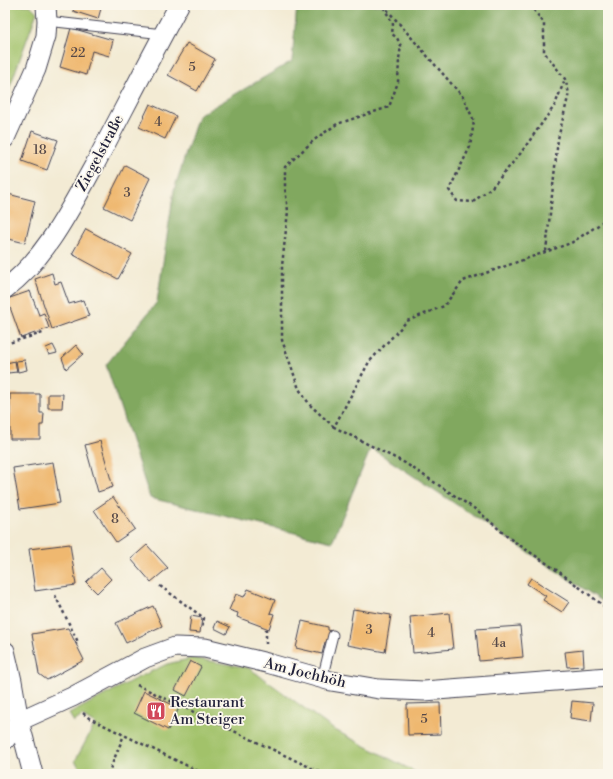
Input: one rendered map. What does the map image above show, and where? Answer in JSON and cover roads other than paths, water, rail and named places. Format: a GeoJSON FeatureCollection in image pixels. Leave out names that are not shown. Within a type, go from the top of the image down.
{"type":"FeatureCollection","features":[{"type":"Feature","properties":{"kind":"street","name":"Ziegelstraße"},"geometry":{"type":"LineString","coordinates":[[5,289],[36,260],[66,216],[179,5]]}},
{"type":"Feature","properties":{"kind":"street"},"geometry":{"type":"LineString","coordinates":[[5,138],[36,69],[46,36],[47,13]]}},
{"type":"Feature","properties":{"kind":"street","name":"Am Jochhöh"},"geometry":{"type":"LineString","coordinates":[[19,721],[72,697],[145,658],[175,647],[205,648],[267,663],[322,679],[379,689],[424,691],[608,677]]}},
{"type":"Feature","properties":{"kind":"street"},"geometry":{"type":"LineString","coordinates":[[5,651],[19,721],[33,774]]}},
{"type":"Feature","properties":{"kind":"street"},"geometry":{"type":"LineString","coordinates":[[5,740],[19,721]]}},
{"type":"Feature","properties":{"kind":"lane"},"geometry":{"type":"LineString","coordinates":[[47,13],[163,34]]}},
{"type":"Feature","properties":{"kind":"lane"},"geometry":{"type":"LineString","coordinates":[[322,679],[333,635]]}},
{"type":"Feature","properties":{"kind":"place","name":"Restaurant Am Steiger"},"geometry":{"type":"Point","coordinates":[156,711]}}]}
